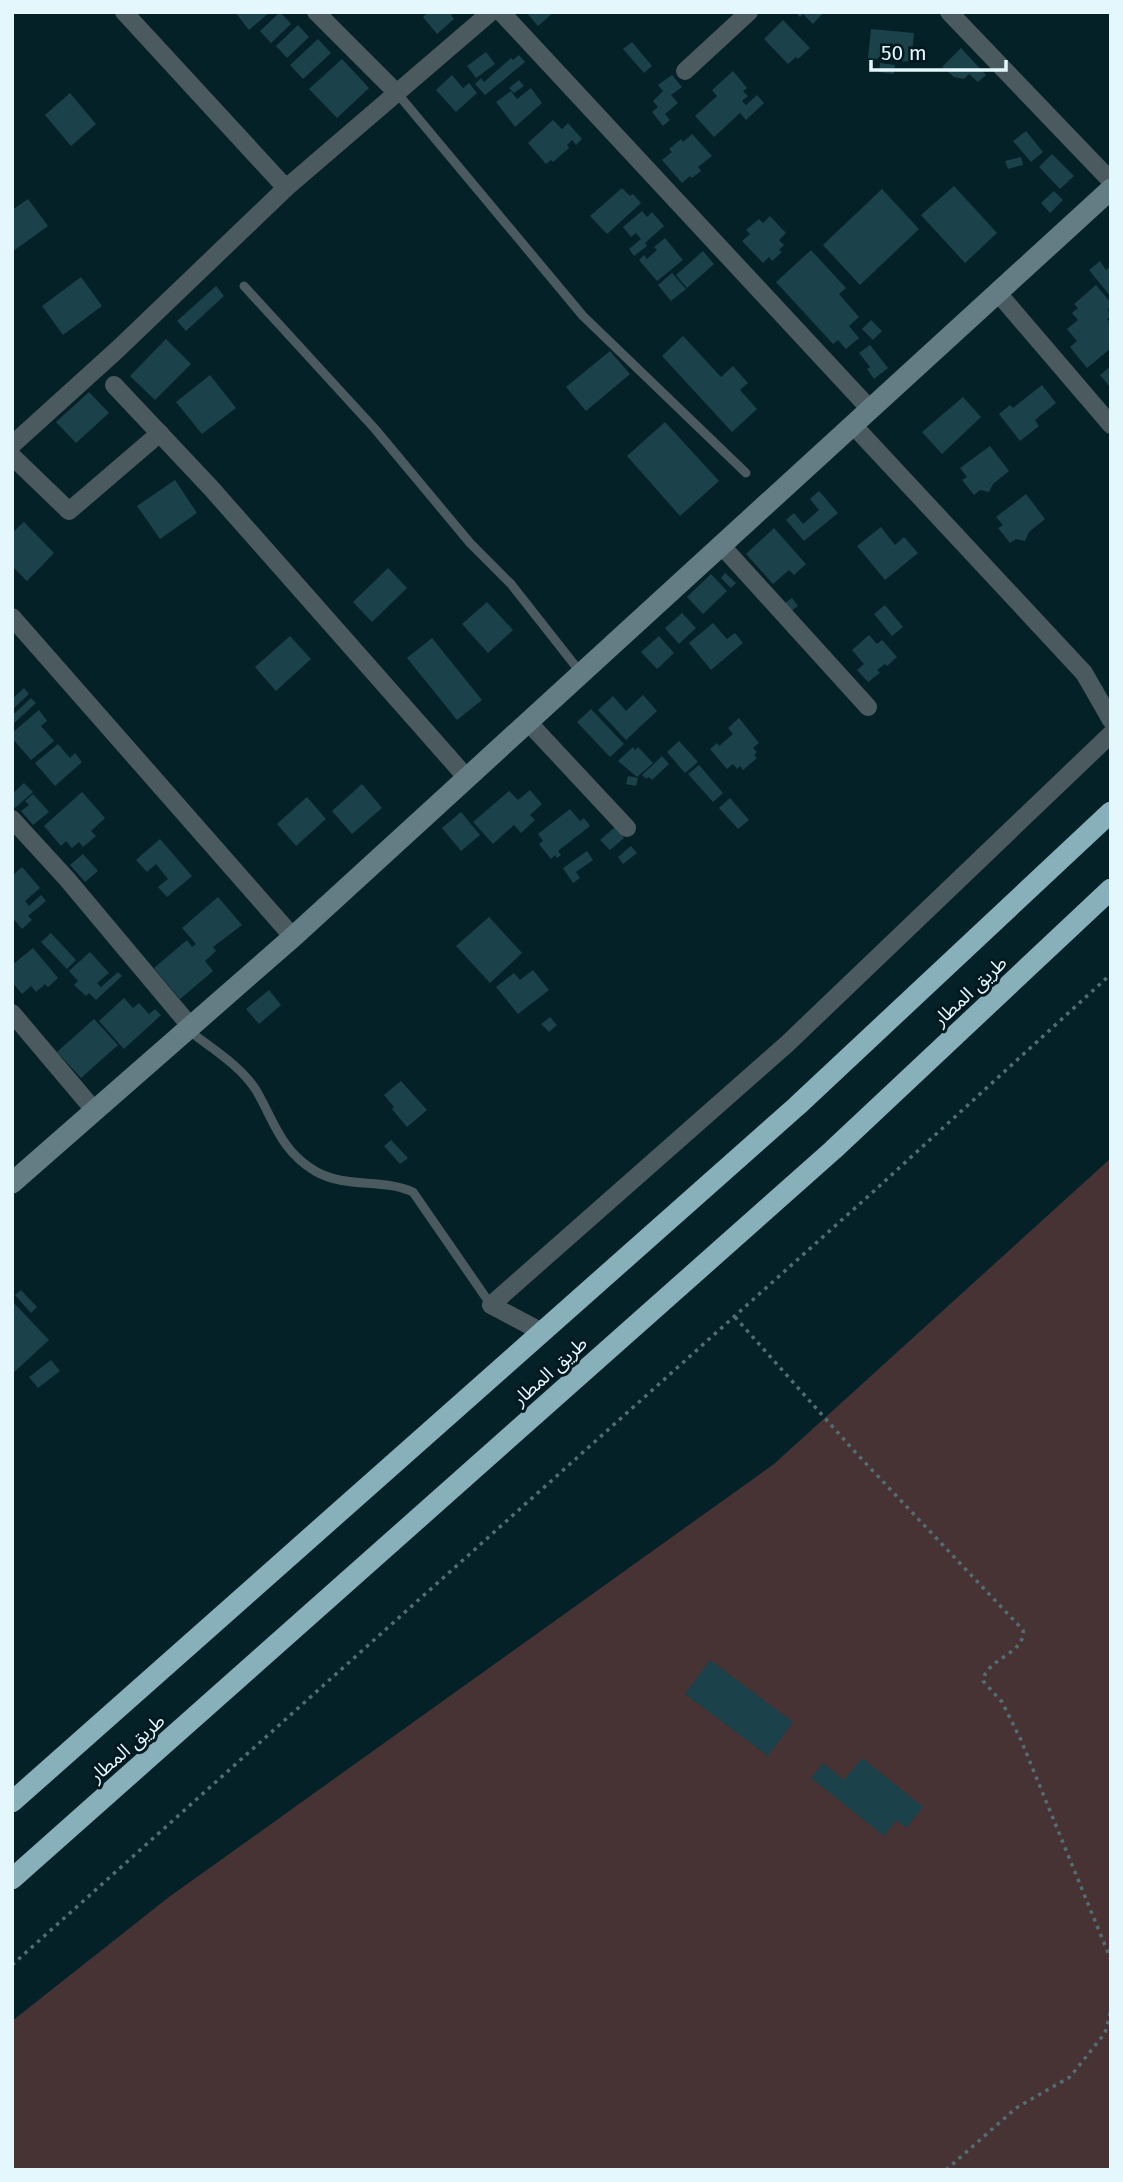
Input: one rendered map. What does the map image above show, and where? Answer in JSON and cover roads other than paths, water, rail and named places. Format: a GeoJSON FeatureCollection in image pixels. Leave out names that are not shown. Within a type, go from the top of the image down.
{"type":"FeatureCollection","features":[{"type":"Feature","properties":{"kind":"highway","name":"طريق المطار"},"geometry":{"type":"LineString","coordinates":[[12,1802],[797,1105],[1111,812]]}},
{"type":"Feature","properties":{"kind":"highway","name":"طريق المطار"},"geometry":{"type":"LineString","coordinates":[[12,1879],[833,1150],[1111,889]]}},
{"type":"Feature","properties":{"kind":"street"},"geometry":{"type":"LineString","coordinates":[[124,12],[286,188]]}},
{"type":"Feature","properties":{"kind":"street"},"geometry":{"type":"LineString","coordinates":[[316,12],[397,93]]}},
{"type":"Feature","properties":{"kind":"street"},"geometry":{"type":"LineString","coordinates":[[12,445],[118,349],[286,188],[491,12]]}},
{"type":"Feature","properties":{"kind":"street"},"geometry":{"type":"LineString","coordinates":[[501,12],[870,409]]}},
{"type":"Feature","properties":{"kind":"street"},"geometry":{"type":"LineString","coordinates":[[685,71],[749,12]]}},
{"type":"Feature","properties":{"kind":"street"},"geometry":{"type":"LineString","coordinates":[[950,12],[1111,181]]}},
{"type":"Feature","properties":{"kind":"street"},"geometry":{"type":"LineString","coordinates":[[12,1184],[293,937],[1111,189]]}},
{"type":"Feature","properties":{"kind":"street"},"geometry":{"type":"LineString","coordinates":[[998,293],[1111,425]]}},
{"type":"Feature","properties":{"kind":"street"},"geometry":{"type":"LineString","coordinates":[[114,385],[211,488],[467,778]]}},
{"type":"Feature","properties":{"kind":"street"},"geometry":{"type":"LineString","coordinates":[[853,425],[1084,673],[1111,720]]}},
{"type":"Feature","properties":{"kind":"street"},"geometry":{"type":"LineString","coordinates":[[12,456],[69,511],[160,433]]}},
{"type":"Feature","properties":{"kind":"street"},"geometry":{"type":"LineString","coordinates":[[721,545],[868,707]]}},
{"type":"Feature","properties":{"kind":"street"},"geometry":{"type":"LineString","coordinates":[[12,617],[293,937]]}},
{"type":"Feature","properties":{"kind":"street"},"geometry":{"type":"LineString","coordinates":[[528,722],[627,828]]}},
{"type":"Feature","properties":{"kind":"street"},"geometry":{"type":"LineString","coordinates":[[542,1332],[491,1305],[777,1053],[1111,734]]}},
{"type":"Feature","properties":{"kind":"street"},"geometry":{"type":"LineString","coordinates":[[12,818],[67,879],[189,1028]]}},
{"type":"Feature","properties":{"kind":"street"},"geometry":{"type":"LineString","coordinates":[[12,1013],[94,1110]]}},
{"type":"Feature","properties":{"kind":"lane"},"geometry":{"type":"LineString","coordinates":[[397,93],[583,316],[746,474]]}},
{"type":"Feature","properties":{"kind":"lane"},"geometry":{"type":"LineString","coordinates":[[244,286],[375,429],[470,543],[511,584],[581,673]]}},
{"type":"Feature","properties":{"kind":"lane"},"geometry":{"type":"LineString","coordinates":[[189,1028],[243,1074],[255,1090],[281,1140],[316,1172],[345,1183],[398,1185],[413,1192],[491,1305]]}}]}
